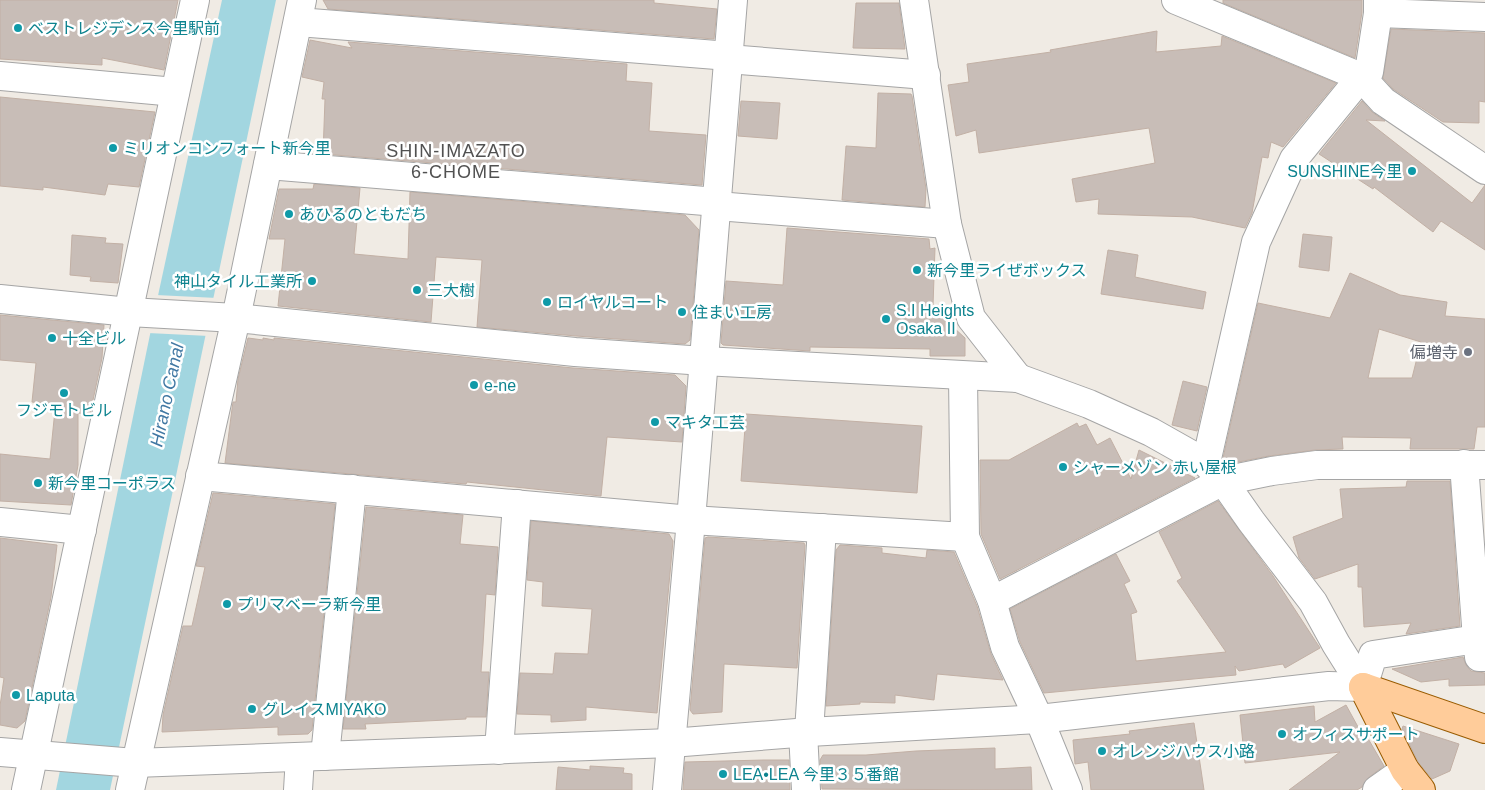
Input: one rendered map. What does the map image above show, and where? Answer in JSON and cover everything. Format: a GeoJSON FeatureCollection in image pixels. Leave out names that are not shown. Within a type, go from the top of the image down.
{"type":"FeatureCollection","features":[{"type":"Feature","properties":{"kind":"main road"},"geometry":{"type":"LineString","coordinates":[[1363,687],[1485,729]]}},
{"type":"Feature","properties":{"kind":"main road"},"geometry":{"type":"LineString","coordinates":[[1363,687],[1413,780]]}},
{"type":"Feature","properties":{"kind":"street"},"geometry":{"type":"LineString","coordinates":[[26,790],[82,530],[136,312],[175,92],[195,0]]}},
{"type":"Feature","properties":{"kind":"street"},"geometry":{"type":"LineString","coordinates":[[667,790],[733,0]]}},
{"type":"Feature","properties":{"kind":"street"},"geometry":{"type":"LineString","coordinates":[[914,0],[947,224],[971,318],[1018,378]]}},
{"type":"Feature","properties":{"kind":"street"},"geometry":{"type":"LineString","coordinates":[[1176,0],[1361,77],[1383,100],[1485,170]]}},
{"type":"Feature","properties":{"kind":"street"},"geometry":{"type":"LineString","coordinates":[[1214,472],[1256,242],[1294,159],[1361,77],[1369,72],[1378,6],[1485,16]]}},
{"type":"Feature","properties":{"kind":"street"},"geometry":{"type":"LineString","coordinates":[[130,790],[200,476],[231,318],[268,165],[300,11],[729,58],[926,75]]}},
{"type":"Feature","properties":{"kind":"street"},"geometry":{"type":"LineString","coordinates":[[0,76],[175,92]]}},
{"type":"Feature","properties":{"kind":"street"},"geometry":{"type":"LineString","coordinates":[[268,165],[947,224]]}},
{"type":"Feature","properties":{"kind":"street"},"geometry":{"type":"LineString","coordinates":[[0,299],[136,312],[231,318],[575,352],[1018,378],[1090,404],[1151,432],[1214,472],[1312,602],[1363,687]]}},
{"type":"Feature","properties":{"kind":"street"},"geometry":{"type":"LineString","coordinates":[[964,376],[965,538],[992,601],[1006,647],[1039,719],[1068,790]]}},
{"type":"Feature","properties":{"kind":"street"},"geometry":{"type":"LineString","coordinates":[[992,601],[1214,472],[1272,471],[1317,465],[1474,465],[1481,648],[1373,655],[1363,687]]}},
{"type":"Feature","properties":{"kind":"street"},"geometry":{"type":"LineString","coordinates":[[200,476],[691,520],[965,538]]}},
{"type":"Feature","properties":{"kind":"street"},"geometry":{"type":"LineString","coordinates":[[298,790],[313,757],[352,489]]}},
{"type":"Feature","properties":{"kind":"street"},"geometry":{"type":"LineString","coordinates":[[499,750],[517,504]]}},
{"type":"Feature","properties":{"kind":"street"},"geometry":{"type":"LineString","coordinates":[[0,522],[82,530]]}},
{"type":"Feature","properties":{"kind":"street"},"geometry":{"type":"LineString","coordinates":[[806,790],[806,732],[822,528]]}},
{"type":"Feature","properties":{"kind":"street"},"geometry":{"type":"LineString","coordinates":[[0,752],[136,763],[671,743],[806,732],[1039,719],[1329,686],[1363,687]]}},
{"type":"Feature","properties":{"kind":"street"},"geometry":{"type":"LineString","coordinates":[[1377,790],[1413,780]]}},
{"type":"Feature","properties":{"kind":"water","name":"Hirano Canal"},"geometry":{"type":"Polygon","coordinates":[[[222,0],[276,0],[110,790],[56,790],[159,291],[222,0]]]}},
{"type":"Feature","properties":{"kind":"pier"},"geometry":{"type":"Polygon","coordinates":[[[156,295],[217,298],[209,336],[148,333],[156,295]]]}},
{"type":"Feature","properties":{"kind":"building"},"geometry":{"type":"Polygon","coordinates":[[[0,0],[178,0],[164,70],[102,58],[102,65],[0,59],[0,0]]]}},
{"type":"Feature","properties":{"kind":"building"},"geometry":{"type":"Polygon","coordinates":[[[323,0],[654,0],[654,3],[717,9],[714,39],[328,9],[323,0]]]}},
{"type":"Feature","properties":{"kind":"building"},"geometry":{"type":"Polygon","coordinates":[[[1223,0],[1362,0],[1355,58],[1223,3],[1223,0]]]}},
{"type":"Feature","properties":{"kind":"building"},"geometry":{"type":"Polygon","coordinates":[[[856,3],[899,3],[905,49],[853,48],[856,3]]]}},
{"type":"Feature","properties":{"kind":"building"},"geometry":{"type":"Polygon","coordinates":[[[1391,29],[1485,33],[1485,102],[1479,101],[1479,123],[1443,122],[1393,89],[1383,78],[1391,29]]]}},
{"type":"Feature","properties":{"kind":"building"},"geometry":{"type":"Polygon","coordinates":[[[1157,31],[1156,52],[1221,46],[1222,36],[1336,83],[1283,147],[1271,142],[1268,158],[1262,157],[1252,213],[1245,228],[1192,217],[1098,214],[1099,199],[1076,202],[1072,179],[1155,163],[1149,128],[979,153],[976,130],[956,136],[948,85],[969,82],[967,64],[1051,52],[1050,50],[1157,31]]]}},
{"type":"Feature","properties":{"kind":"building"},"geometry":{"type":"Polygon","coordinates":[[[310,40],[352,48],[348,42],[627,64],[626,81],[652,83],[649,131],[706,135],[702,185],[323,154],[325,99],[322,99],[324,82],[302,77],[310,40]]]}},
{"type":"Feature","properties":{"kind":"building"},"geometry":{"type":"Polygon","coordinates":[[[878,93],[911,94],[912,96],[926,189],[925,207],[842,200],[846,146],[876,148],[878,93]]]}},
{"type":"Feature","properties":{"kind":"building"},"geometry":{"type":"Polygon","coordinates":[[[0,97],[155,112],[139,187],[108,184],[105,195],[43,187],[43,190],[0,186],[0,97]]]}},
{"type":"Feature","properties":{"kind":"building"},"geometry":{"type":"Polygon","coordinates":[[[741,101],[780,103],[777,139],[738,136],[741,101]]]}},
{"type":"Feature","properties":{"kind":"building"},"geometry":{"type":"Polygon","coordinates":[[[1362,101],[1372,112],[1385,121],[1366,120],[1472,203],[1485,185],[1485,250],[1441,221],[1433,232],[1374,187],[1373,189],[1319,154],[1362,101]]]}},
{"type":"Feature","properties":{"kind":"building"},"geometry":{"type":"Polygon","coordinates":[[[314,184],[360,188],[354,254],[408,259],[410,192],[685,215],[699,230],[690,340],[685,344],[477,327],[482,260],[436,257],[431,322],[278,306],[285,239],[269,239],[279,189],[313,189],[314,184]]]}},
{"type":"Feature","properties":{"kind":"building"},"geometry":{"type":"Polygon","coordinates":[[[787,228],[929,239],[930,249],[935,248],[933,306],[952,307],[953,327],[965,338],[965,356],[930,356],[930,349],[810,347],[810,351],[723,345],[721,343],[726,281],[783,285],[787,228]]]}},
{"type":"Feature","properties":{"kind":"building"},"geometry":{"type":"Polygon","coordinates":[[[1303,234],[1332,237],[1329,271],[1299,267],[1303,234]]]}},
{"type":"Feature","properties":{"kind":"building"},"geometry":{"type":"Polygon","coordinates":[[[72,235],[106,238],[105,243],[123,244],[118,283],[90,281],[91,277],[70,275],[72,235]]]}},
{"type":"Feature","properties":{"kind":"building"},"geometry":{"type":"Polygon","coordinates":[[[1108,250],[1138,255],[1135,277],[1206,292],[1203,309],[1101,294],[1108,250]]]}},
{"type":"Feature","properties":{"kind":"building"},"geometry":{"type":"Polygon","coordinates":[[[1350,273],[1400,295],[1447,302],[1445,316],[1485,319],[1485,427],[1477,427],[1474,449],[1410,449],[1411,438],[1342,437],[1343,449],[1315,450],[1269,456],[1228,464],[1223,458],[1258,303],[1330,318],[1350,273]],[[1379,329],[1368,378],[1412,378],[1421,342],[1379,329]]]}},
{"type":"Feature","properties":{"kind":"building"},"geometry":{"type":"Polygon","coordinates":[[[0,315],[104,325],[102,358],[90,414],[78,413],[78,465],[71,505],[0,501],[0,454],[50,459],[55,410],[48,409],[48,404],[32,402],[36,363],[0,360],[0,315]]]}},
{"type":"Feature","properties":{"kind":"building"},"geometry":{"type":"Polygon","coordinates":[[[248,338],[274,340],[274,338],[573,368],[675,375],[686,386],[682,442],[607,437],[601,496],[467,482],[466,484],[225,463],[233,402],[236,402],[238,379],[248,338]]]}},
{"type":"Feature","properties":{"kind":"building"},"geometry":{"type":"Polygon","coordinates":[[[1183,381],[1207,387],[1197,431],[1172,425],[1183,381]]]}},
{"type":"Feature","properties":{"kind":"building"},"geometry":{"type":"Polygon","coordinates":[[[746,414],[922,426],[917,493],[741,481],[746,414]]]}},
{"type":"Feature","properties":{"kind":"building"},"geometry":{"type":"Polygon","coordinates":[[[1077,423],[1079,427],[1086,424],[1097,445],[1110,438],[1131,479],[1139,450],[1195,478],[1000,579],[981,534],[980,460],[1009,460],[1077,423]]]}},
{"type":"Feature","properties":{"kind":"building"},"geometry":{"type":"Polygon","coordinates":[[[1407,481],[1450,481],[1460,626],[1406,634],[1411,623],[1364,627],[1362,587],[1358,587],[1358,564],[1315,579],[1299,558],[1293,537],[1343,518],[1340,489],[1406,487],[1407,481]]]}},
{"type":"Feature","properties":{"kind":"building"},"geometry":{"type":"Polygon","coordinates":[[[213,493],[335,504],[312,730],[308,734],[278,735],[278,727],[162,732],[163,715],[183,626],[192,626],[205,567],[196,566],[213,493]]]}},
{"type":"Feature","properties":{"kind":"building"},"geometry":{"type":"Polygon","coordinates":[[[1218,501],[1273,576],[1320,648],[1285,668],[1283,664],[1239,671],[1235,666],[1236,675],[1044,693],[1020,642],[1010,609],[1116,554],[1130,581],[1124,584],[1137,612],[1131,614],[1136,661],[1226,652],[1177,581],[1182,578],[1159,532],[1218,501]]]}},
{"type":"Feature","properties":{"kind":"building"},"geometry":{"type":"Polygon","coordinates":[[[366,507],[463,515],[460,544],[498,547],[495,595],[486,594],[481,672],[489,672],[486,717],[365,724],[366,729],[343,729],[366,507]]]}},
{"type":"Feature","properties":{"kind":"building"},"geometry":{"type":"Polygon","coordinates":[[[531,521],[669,534],[673,541],[657,713],[586,707],[586,720],[551,722],[551,715],[517,714],[520,673],[553,674],[555,653],[588,654],[592,609],[542,606],[543,582],[527,580],[531,521]]]}},
{"type":"Feature","properties":{"kind":"building"},"geometry":{"type":"Polygon","coordinates":[[[0,538],[57,545],[51,597],[25,721],[17,728],[0,725],[0,706],[4,678],[0,677],[0,538]]]}},
{"type":"Feature","properties":{"kind":"building"},"geometry":{"type":"Polygon","coordinates":[[[705,538],[804,543],[797,668],[724,664],[722,712],[693,714],[690,710],[705,538]]]}},
{"type":"Feature","properties":{"kind":"building"},"geometry":{"type":"Polygon","coordinates":[[[840,545],[882,548],[882,553],[926,558],[927,550],[954,552],[977,606],[991,654],[1003,680],[937,674],[934,700],[895,695],[895,703],[860,702],[860,704],[826,706],[836,550],[840,545]]]}},
{"type":"Feature","properties":{"kind":"building"},"geometry":{"type":"Polygon","coordinates":[[[1463,657],[1471,671],[1485,673],[1485,685],[1449,686],[1449,679],[1421,682],[1392,669],[1463,657]]]}},
{"type":"Feature","properties":{"kind":"building"},"geometry":{"type":"Polygon","coordinates":[[[1346,705],[1363,736],[1366,735],[1384,766],[1368,778],[1362,787],[1357,790],[1289,790],[1340,752],[1245,763],[1240,715],[1314,706],[1315,722],[1346,705]]]}},
{"type":"Feature","properties":{"kind":"building"},"geometry":{"type":"Polygon","coordinates":[[[1194,723],[1204,790],[1091,790],[1088,762],[1075,764],[1073,740],[1130,734],[1129,731],[1194,723]]]}},
{"type":"Feature","properties":{"kind":"building"},"geometry":{"type":"Polygon","coordinates":[[[1403,726],[1459,744],[1450,771],[1432,779],[1418,762],[1402,729],[1403,726]]]}},
{"type":"Feature","properties":{"kind":"building"},"geometry":{"type":"Polygon","coordinates":[[[995,748],[995,769],[1031,767],[1032,790],[822,789],[820,760],[823,755],[866,755],[995,748]]]}},
{"type":"Feature","properties":{"kind":"building","name":"LEA•LEA 今里３５番館"},"geometry":{"type":"Polygon","coordinates":[[[789,760],[790,790],[683,790],[685,762],[789,760]]]}},
{"type":"Feature","properties":{"kind":"building"},"geometry":{"type":"Polygon","coordinates":[[[590,766],[624,768],[623,773],[632,774],[632,790],[556,790],[558,767],[590,770],[590,766]]]}},
{"type":"Feature","properties":{"kind":"place","name":"ベストレジデンス今里駅前"},"geometry":{"type":"Point","coordinates":[18,28]}},
{"type":"Feature","properties":{"kind":"place","name":"ミリオンコンフォート新今里"},"geometry":{"type":"Point","coordinates":[113,148]}},
{"type":"Feature","properties":{"kind":"place","name":"SUNSHINE今里"},"geometry":{"type":"Point","coordinates":[1412,171]}},
{"type":"Feature","properties":{"kind":"place","name":"あひるのともだち"},"geometry":{"type":"Point","coordinates":[289,214]}},
{"type":"Feature","properties":{"kind":"place","name":"新今里ライぜボックス"},"geometry":{"type":"Point","coordinates":[917,270]}},
{"type":"Feature","properties":{"kind":"place","name":"神山タイル工業所"},"geometry":{"type":"Point","coordinates":[312,281]}},
{"type":"Feature","properties":{"kind":"place","name":"三大樹"},"geometry":{"type":"Point","coordinates":[417,290]}},
{"type":"Feature","properties":{"kind":"place","name":"ロイヤルコート"},"geometry":{"type":"Point","coordinates":[547,302]}},
{"type":"Feature","properties":{"kind":"place","name":"住まい工房"},"geometry":{"type":"Point","coordinates":[682,312]}},
{"type":"Feature","properties":{"kind":"place","name":"S.I Heights Osaka II"},"geometry":{"type":"Point","coordinates":[886,319]}},
{"type":"Feature","properties":{"kind":"place","name":"十全ビル"},"geometry":{"type":"Point","coordinates":[52,338]}},
{"type":"Feature","properties":{"kind":"place","name":"偏増寺"},"geometry":{"type":"Point","coordinates":[1468,352]}},
{"type":"Feature","properties":{"kind":"place","name":"e-ne"},"geometry":{"type":"Point","coordinates":[474,385]}},
{"type":"Feature","properties":{"kind":"place","name":"フジモトビル"},"geometry":{"type":"Point","coordinates":[64,393]}},
{"type":"Feature","properties":{"kind":"place","name":"マキタ工芸"},"geometry":{"type":"Point","coordinates":[655,422]}},
{"type":"Feature","properties":{"kind":"place","name":"シャーメゾン 赤い屋根"},"geometry":{"type":"Point","coordinates":[1063,467]}},
{"type":"Feature","properties":{"kind":"place","name":"新今里コーポラス"},"geometry":{"type":"Point","coordinates":[38,483]}},
{"type":"Feature","properties":{"kind":"place","name":"プリマベーラ新今里"},"geometry":{"type":"Point","coordinates":[227,604]}},
{"type":"Feature","properties":{"kind":"place","name":"Laputa"},"geometry":{"type":"Point","coordinates":[16,695]}},
{"type":"Feature","properties":{"kind":"place","name":"グレイスMIYAKO"},"geometry":{"type":"Point","coordinates":[252,709]}},
{"type":"Feature","properties":{"kind":"place","name":"オフィスサポート"},"geometry":{"type":"Point","coordinates":[1282,734]}},
{"type":"Feature","properties":{"kind":"place","name":"オレンジハウス小路"},"geometry":{"type":"Point","coordinates":[1102,751]}},
{"type":"Feature","properties":{"kind":"place","name":"LEA•LEA 今里３５番館"},"geometry":{"type":"Point","coordinates":[723,774]}},
{"type":"Feature","properties":{"kind":"district","name":"SHIN-IMAZATO 6-CHOME"},"geometry":{"type":"Point","coordinates":[456,161]}}]}
